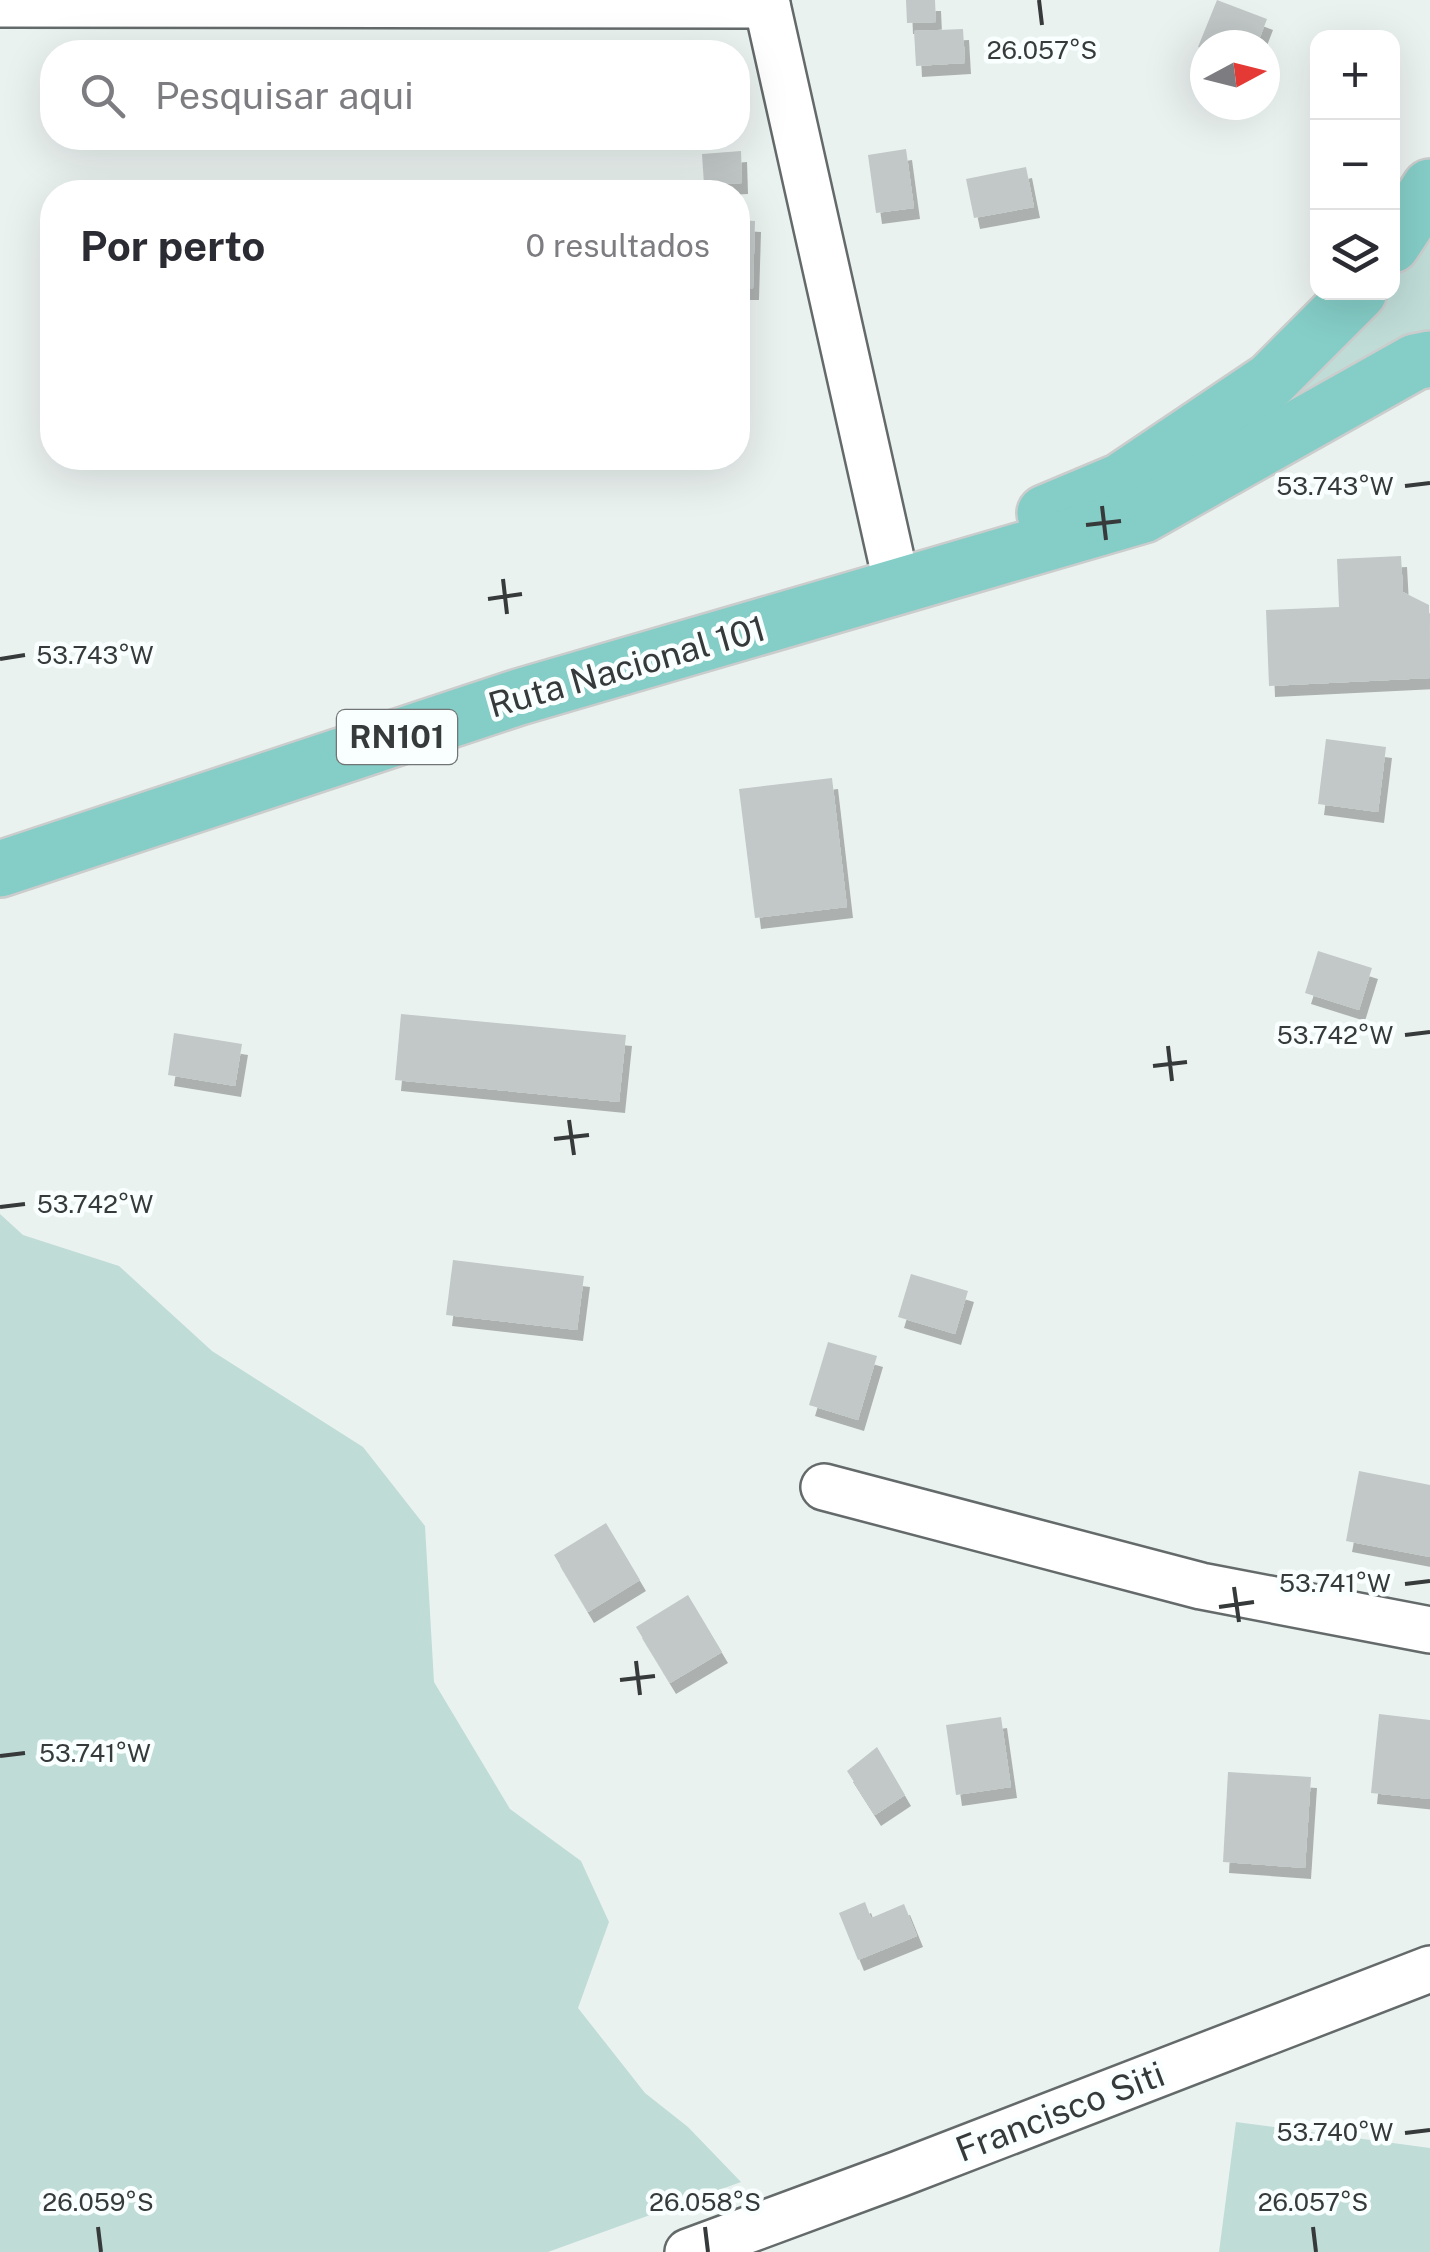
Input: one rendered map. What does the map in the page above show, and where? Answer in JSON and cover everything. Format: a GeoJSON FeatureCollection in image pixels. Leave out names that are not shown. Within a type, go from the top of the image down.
{"type":"FeatureCollection","features":[{"type":"Feature","properties":{"kind":"main road"},"geometry":{"type":"LineString","coordinates":[[1400,234],[1430,187]]}},
{"type":"Feature","properties":{"kind":"main road","name":"Ruta Nacional 101"},"geometry":{"type":"LineString","coordinates":[[798,616],[1121,481],[1272,380],[1351,300]]}},
{"type":"Feature","properties":{"kind":"main road","name":"Ruta Nacional 101"},"geometry":{"type":"LineString","coordinates":[[2,856],[518,697],[1144,515],[1415,362],[1430,359]]}},
{"type":"Feature","properties":{"kind":"street"},"geometry":{"type":"LineString","coordinates":[[0,4],[766,2],[895,576]]}},
{"type":"Feature","properties":{"kind":"street"},"geometry":{"type":"LineString","coordinates":[[824,1486],[1201,1586],[1430,1630]]}},
{"type":"Feature","properties":{"kind":"street","name":"Francisco Siti"},"geometry":{"type":"LineString","coordinates":[[688,2252],[1430,1969]]}},
{"type":"Feature","properties":{"kind":"shaded area"},"geometry":{"type":"Polygon","coordinates":[[[1430,216],[1430,341],[1191,464],[1383,300],[1400,300],[1400,270],[1430,216]]]}},
{"type":"Feature","properties":{"kind":"shaded area"},"geometry":{"type":"Polygon","coordinates":[[[0,1214],[23,1235],[119,1266],[212,1351],[363,1447],[425,1526],[434,1682],[510,1809],[581,1861],[609,1922],[578,2008],[645,2093],[688,2127],[741,2182],[548,2252],[0,2252],[0,1214]]]}},
{"type":"Feature","properties":{"kind":"shaded area"},"geometry":{"type":"Polygon","coordinates":[[[1236,2122],[1430,2148],[1430,2252],[1219,2252],[1236,2122]]]}},
{"type":"Feature","properties":{"kind":"building"},"geometry":{"type":"Polygon","coordinates":[[[906,0],[935,0],[936,22],[907,23],[906,0]]]}},
{"type":"Feature","properties":{"kind":"building"},"geometry":{"type":"Polygon","coordinates":[[[1217,0],[1267,19],[1263,30],[1205,30],[1217,0]]]}},
{"type":"Feature","properties":{"kind":"building"},"geometry":{"type":"Polygon","coordinates":[[[963,29],[965,63],[916,66],[914,31],[963,29]]]}},
{"type":"Feature","properties":{"kind":"building"},"geometry":{"type":"Polygon","coordinates":[[[906,149],[914,208],[876,213],[868,155],[906,149]]]}},
{"type":"Feature","properties":{"kind":"building"},"geometry":{"type":"Polygon","coordinates":[[[741,151],[742,180],[704,180],[702,154],[741,151]]]}},
{"type":"Feature","properties":{"kind":"building"},"geometry":{"type":"Polygon","coordinates":[[[1026,167],[1034,207],[974,218],[966,179],[1026,167]]]}},
{"type":"Feature","properties":{"kind":"building"},"geometry":{"type":"Polygon","coordinates":[[[750,221],[755,221],[750,289],[750,221]]]}},
{"type":"Feature","properties":{"kind":"building"},"geometry":{"type":"Polygon","coordinates":[[[1401,556],[1403,592],[1429,605],[1430,678],[1269,686],[1266,610],[1339,607],[1337,559],[1401,556]]]}},
{"type":"Feature","properties":{"kind":"building"},"geometry":{"type":"Polygon","coordinates":[[[1326,739],[1386,747],[1378,812],[1318,804],[1326,739]]]}},
{"type":"Feature","properties":{"kind":"building"},"geometry":{"type":"Polygon","coordinates":[[[832,778],[847,907],[755,918],[739,789],[832,778]]]}},
{"type":"Feature","properties":{"kind":"building"},"geometry":{"type":"Polygon","coordinates":[[[1318,951],[1372,968],[1359,1010],[1305,993],[1318,951]]]}},
{"type":"Feature","properties":{"kind":"building"},"geometry":{"type":"Polygon","coordinates":[[[401,1014],[626,1035],[619,1102],[395,1080],[401,1014]]]}},
{"type":"Feature","properties":{"kind":"building"},"geometry":{"type":"Polygon","coordinates":[[[174,1033],[242,1044],[235,1086],[168,1075],[174,1033]]]}},
{"type":"Feature","properties":{"kind":"building"},"geometry":{"type":"Polygon","coordinates":[[[453,1260],[584,1276],[577,1330],[446,1315],[453,1260]]]}},
{"type":"Feature","properties":{"kind":"building"},"geometry":{"type":"Polygon","coordinates":[[[911,1274],[968,1291],[955,1334],[898,1317],[911,1274]]]}},
{"type":"Feature","properties":{"kind":"building"},"geometry":{"type":"Polygon","coordinates":[[[828,1342],[877,1356],[858,1420],[809,1405],[828,1342]]]}},
{"type":"Feature","properties":{"kind":"building"},"geometry":{"type":"Polygon","coordinates":[[[1359,1471],[1430,1485],[1430,1557],[1346,1541],[1359,1471]]]}},
{"type":"Feature","properties":{"kind":"building"},"geometry":{"type":"Polygon","coordinates":[[[606,1523],[640,1580],[588,1612],[554,1555],[606,1523]]]}},
{"type":"Feature","properties":{"kind":"building"},"geometry":{"type":"Polygon","coordinates":[[[688,1595],[722,1652],[670,1683],[636,1627],[688,1595]]]}},
{"type":"Feature","properties":{"kind":"building"},"geometry":{"type":"Polygon","coordinates":[[[1379,1714],[1430,1720],[1430,1799],[1371,1793],[1379,1714]]]}},
{"type":"Feature","properties":{"kind":"building"},"geometry":{"type":"Polygon","coordinates":[[[1001,1717],[1011,1787],[956,1795],[946,1725],[1001,1717]]]}},
{"type":"Feature","properties":{"kind":"building"},"geometry":{"type":"Polygon","coordinates":[[[877,1747],[905,1795],[875,1815],[847,1771],[877,1747]]]}},
{"type":"Feature","properties":{"kind":"building"},"geometry":{"type":"Polygon","coordinates":[[[1228,1772],[1311,1777],[1305,1868],[1223,1862],[1228,1772]]]}},
{"type":"Feature","properties":{"kind":"building"},"geometry":{"type":"Polygon","coordinates":[[[865,1902],[871,1918],[904,1904],[917,1936],[858,1960],[839,1913],[865,1902]]]}}]}
